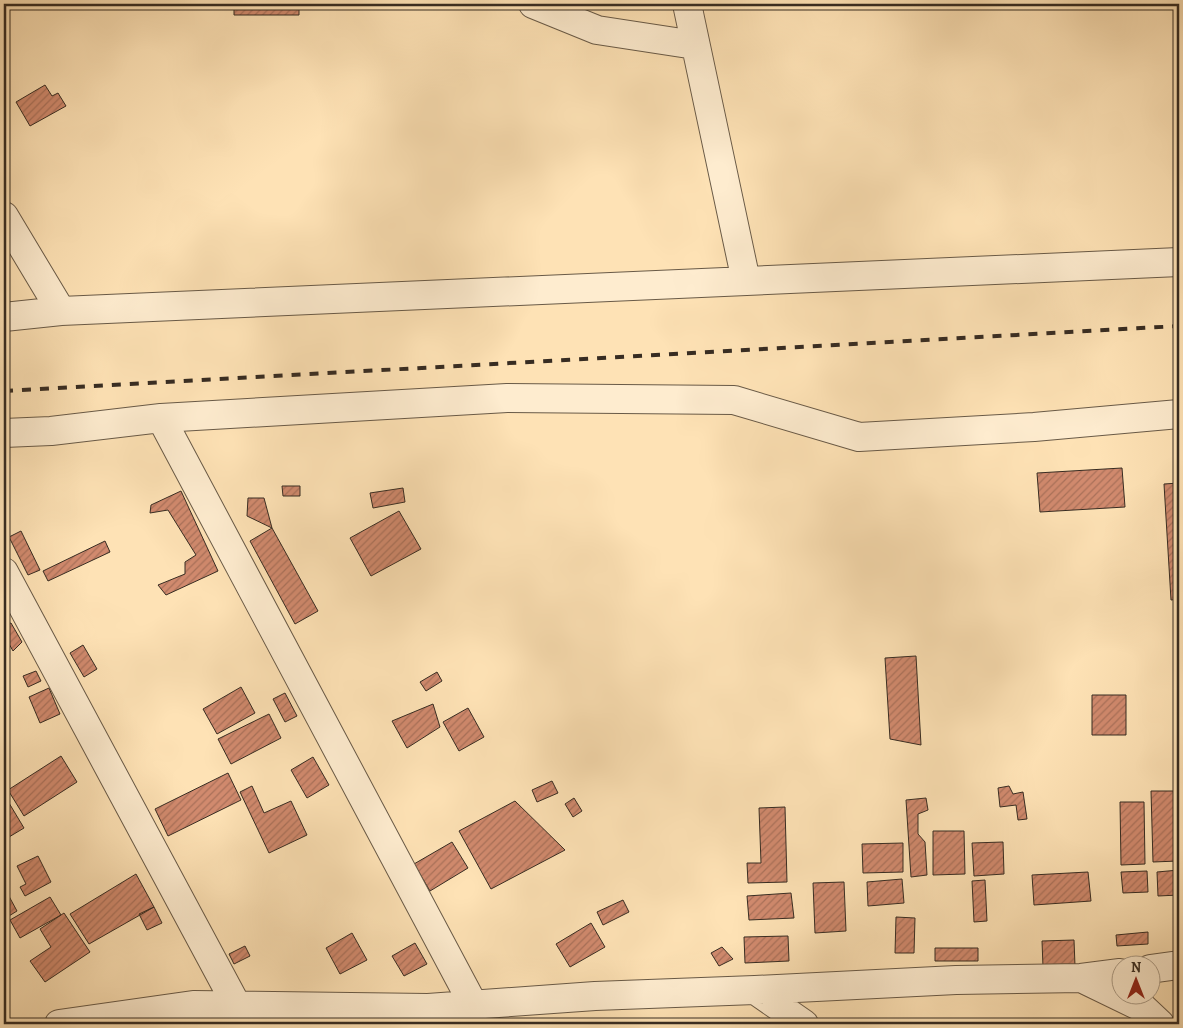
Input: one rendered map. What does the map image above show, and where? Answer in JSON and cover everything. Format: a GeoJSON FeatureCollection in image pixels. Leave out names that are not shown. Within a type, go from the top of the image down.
{"type":"FeatureCollection","features":[{"type":"Feature","properties":{"kind":"street"},"geometry":{"type":"LineString","coordinates":[[533,4],[597,30],[696,46]]}},
{"type":"Feature","properties":{"kind":"street"},"geometry":{"type":"LineString","coordinates":[[687,4],[746,281]]}},
{"type":"Feature","properties":{"kind":"street"},"geometry":{"type":"LineString","coordinates":[[4,216],[61,311]]}},
{"type":"Feature","properties":{"kind":"street"},"geometry":{"type":"LineString","coordinates":[[4,318],[61,311],[1179,262]]}},
{"type":"Feature","properties":{"kind":"street"},"geometry":{"type":"LineString","coordinates":[[4,433],[51,431],[161,418],[507,398],[734,400],[859,437],[1034,427],[1179,414]]}},
{"type":"Feature","properties":{"kind":"street"},"geometry":{"type":"LineString","coordinates":[[161,418],[472,1004]]}},
{"type":"Feature","properties":{"kind":"street"},"geometry":{"type":"LineString","coordinates":[[4,572],[237,1006]]}},
{"type":"Feature","properties":{"kind":"street"},"geometry":{"type":"LineString","coordinates":[[1160,967],[1179,965]]}},
{"type":"Feature","properties":{"kind":"street"},"geometry":{"type":"LineString","coordinates":[[59,1024],[193,1005],[428,1008],[595,996],[956,980],[1081,978],[1110,974]]}},
{"type":"Feature","properties":{"kind":"street"},"geometry":{"type":"LineString","coordinates":[[1081,978],[1143,1008],[1160,1024]]}},
{"type":"Feature","properties":{"kind":"street"},"geometry":{"type":"LineString","coordinates":[[755,990],[804,1024]]}},
{"type":"Feature","properties":{"kind":"building"},"geometry":{"type":"Polygon","coordinates":[[[234,4],[299,4],[299,15],[234,15],[234,4]]]}},
{"type":"Feature","properties":{"kind":"building"},"geometry":{"type":"Polygon","coordinates":[[[45,85],[52,96],[58,93],[66,106],[30,126],[16,102],[45,85]]]}},
{"type":"Feature","properties":{"kind":"building"},"geometry":{"type":"Polygon","coordinates":[[[1122,468],[1125,507],[1040,512],[1037,473],[1122,468]]]}},
{"type":"Feature","properties":{"kind":"building"},"geometry":{"type":"Polygon","coordinates":[[[1179,483],[1179,599],[1171,600],[1164,484],[1179,483]]]}},
{"type":"Feature","properties":{"kind":"building"},"geometry":{"type":"Polygon","coordinates":[[[282,486],[300,486],[300,496],[283,496],[282,486]]]}},
{"type":"Feature","properties":{"kind":"building"},"geometry":{"type":"Polygon","coordinates":[[[403,488],[405,502],[373,508],[370,493],[403,488]]]}},
{"type":"Feature","properties":{"kind":"building"},"geometry":{"type":"Polygon","coordinates":[[[181,491],[218,571],[166,595],[158,585],[185,574],[185,562],[196,555],[168,510],[150,513],[151,505],[181,491]]]}},
{"type":"Feature","properties":{"kind":"building"},"geometry":{"type":"Polygon","coordinates":[[[248,498],[264,498],[272,528],[247,516],[248,498]]]}},
{"type":"Feature","properties":{"kind":"building"},"geometry":{"type":"Polygon","coordinates":[[[399,511],[421,549],[371,576],[350,538],[399,511]]]}},
{"type":"Feature","properties":{"kind":"building"},"geometry":{"type":"Polygon","coordinates":[[[272,528],[318,611],[295,624],[250,541],[272,528]]]}},
{"type":"Feature","properties":{"kind":"building"},"geometry":{"type":"Polygon","coordinates":[[[21,531],[40,570],[28,575],[9,537],[21,531]]]}},
{"type":"Feature","properties":{"kind":"building"},"geometry":{"type":"Polygon","coordinates":[[[105,541],[110,552],[48,581],[43,571],[105,541]]]}},
{"type":"Feature","properties":{"kind":"building"},"geometry":{"type":"Polygon","coordinates":[[[11,623],[22,642],[13,651],[4,635],[4,625],[11,623]]]}},
{"type":"Feature","properties":{"kind":"building"},"geometry":{"type":"Polygon","coordinates":[[[83,645],[97,669],[84,677],[70,653],[83,645]]]}},
{"type":"Feature","properties":{"kind":"building"},"geometry":{"type":"Polygon","coordinates":[[[916,656],[921,745],[890,739],[885,658],[916,656]]]}},
{"type":"Feature","properties":{"kind":"building"},"geometry":{"type":"Polygon","coordinates":[[[36,671],[41,681],[28,687],[23,676],[36,671]]]}},
{"type":"Feature","properties":{"kind":"building"},"geometry":{"type":"Polygon","coordinates":[[[437,672],[442,681],[426,691],[420,682],[437,672]]]}},
{"type":"Feature","properties":{"kind":"building"},"geometry":{"type":"Polygon","coordinates":[[[241,687],[255,713],[217,734],[203,709],[241,687]]]}},
{"type":"Feature","properties":{"kind":"building"},"geometry":{"type":"Polygon","coordinates":[[[49,688],[60,714],[40,723],[29,697],[49,688]]]}},
{"type":"Feature","properties":{"kind":"building"},"geometry":{"type":"Polygon","coordinates":[[[285,693],[297,716],[285,722],[273,699],[285,693]]]}},
{"type":"Feature","properties":{"kind":"building"},"geometry":{"type":"Polygon","coordinates":[[[1092,695],[1126,695],[1126,735],[1092,735],[1092,695]]]}},
{"type":"Feature","properties":{"kind":"building"},"geometry":{"type":"Polygon","coordinates":[[[433,704],[440,727],[407,748],[392,721],[433,704]]]}},
{"type":"Feature","properties":{"kind":"building"},"geometry":{"type":"Polygon","coordinates":[[[468,708],[484,737],[459,751],[443,722],[468,708]]]}},
{"type":"Feature","properties":{"kind":"building"},"geometry":{"type":"Polygon","coordinates":[[[269,714],[281,738],[231,764],[218,739],[269,714]]]}},
{"type":"Feature","properties":{"kind":"building"},"geometry":{"type":"Polygon","coordinates":[[[61,756],[77,782],[24,816],[8,790],[61,756]]]}},
{"type":"Feature","properties":{"kind":"building"},"geometry":{"type":"Polygon","coordinates":[[[313,757],[329,785],[307,798],[291,770],[313,757]]]}},
{"type":"Feature","properties":{"kind":"building"},"geometry":{"type":"Polygon","coordinates":[[[228,773],[241,800],[168,836],[155,809],[228,773]]]}},
{"type":"Feature","properties":{"kind":"building"},"geometry":{"type":"Polygon","coordinates":[[[552,781],[558,793],[537,802],[532,790],[552,781]]]}},
{"type":"Feature","properties":{"kind":"building"},"geometry":{"type":"Polygon","coordinates":[[[252,786],[264,813],[291,801],[307,835],[269,853],[240,792],[252,786]]]}},
{"type":"Feature","properties":{"kind":"building"},"geometry":{"type":"Polygon","coordinates":[[[1009,786],[1013,794],[1023,792],[1027,819],[1018,820],[1016,805],[1000,807],[998,788],[1009,786]]]}},
{"type":"Feature","properties":{"kind":"building"},"geometry":{"type":"Polygon","coordinates":[[[1151,791],[1176,791],[1178,861],[1153,862],[1151,791]]]}},
{"type":"Feature","properties":{"kind":"building"},"geometry":{"type":"Polygon","coordinates":[[[6,798],[24,828],[4,840],[4,800],[6,798]]]}},
{"type":"Feature","properties":{"kind":"building"},"geometry":{"type":"Polygon","coordinates":[[[574,798],[582,811],[573,817],[565,804],[574,798]]]}},
{"type":"Feature","properties":{"kind":"building"},"geometry":{"type":"Polygon","coordinates":[[[926,798],[928,810],[918,814],[918,834],[925,842],[927,875],[911,877],[906,800],[926,798]]]}},
{"type":"Feature","properties":{"kind":"building"},"geometry":{"type":"Polygon","coordinates":[[[515,801],[565,850],[491,889],[459,831],[515,801]]]}},
{"type":"Feature","properties":{"kind":"building"},"geometry":{"type":"Polygon","coordinates":[[[1120,802],[1144,802],[1145,864],[1121,865],[1120,802]]]}},
{"type":"Feature","properties":{"kind":"building"},"geometry":{"type":"Polygon","coordinates":[[[785,807],[787,882],[748,883],[747,863],[761,863],[759,808],[785,807]]]}},
{"type":"Feature","properties":{"kind":"building"},"geometry":{"type":"Polygon","coordinates":[[[933,831],[964,831],[965,874],[933,875],[933,831]]]}},
{"type":"Feature","properties":{"kind":"building"},"geometry":{"type":"Polygon","coordinates":[[[452,842],[468,868],[430,891],[414,864],[452,842]]]}},
{"type":"Feature","properties":{"kind":"building"},"geometry":{"type":"Polygon","coordinates":[[[1003,842],[1004,874],[974,876],[972,843],[1003,842]]]}},
{"type":"Feature","properties":{"kind":"building"},"geometry":{"type":"Polygon","coordinates":[[[903,843],[903,872],[863,873],[862,844],[903,843]]]}},
{"type":"Feature","properties":{"kind":"building"},"geometry":{"type":"Polygon","coordinates":[[[38,856],[51,882],[25,896],[20,887],[26,884],[17,866],[38,856]]]}},
{"type":"Feature","properties":{"kind":"building"},"geometry":{"type":"Polygon","coordinates":[[[1179,870],[1179,895],[1158,896],[1157,872],[1179,870]]]}},
{"type":"Feature","properties":{"kind":"building"},"geometry":{"type":"Polygon","coordinates":[[[1147,871],[1148,892],[1123,893],[1121,872],[1147,871]]]}},
{"type":"Feature","properties":{"kind":"building"},"geometry":{"type":"Polygon","coordinates":[[[1088,872],[1091,901],[1034,905],[1032,875],[1088,872]]]}},
{"type":"Feature","properties":{"kind":"building"},"geometry":{"type":"Polygon","coordinates":[[[136,874],[154,907],[89,944],[70,914],[136,874]]]}},
{"type":"Feature","properties":{"kind":"building"},"geometry":{"type":"Polygon","coordinates":[[[902,879],[904,903],[868,906],[867,882],[902,879]]]}},
{"type":"Feature","properties":{"kind":"building"},"geometry":{"type":"Polygon","coordinates":[[[985,880],[987,921],[974,922],[972,881],[985,880]]]}},
{"type":"Feature","properties":{"kind":"building"},"geometry":{"type":"Polygon","coordinates":[[[844,882],[846,931],[815,933],[813,883],[844,882]]]}},
{"type":"Feature","properties":{"kind":"building"},"geometry":{"type":"Polygon","coordinates":[[[4,887],[17,911],[4,919],[4,887]]]}},
{"type":"Feature","properties":{"kind":"building"},"geometry":{"type":"Polygon","coordinates":[[[791,893],[794,918],[749,920],[747,896],[791,893]]]}},
{"type":"Feature","properties":{"kind":"building"},"geometry":{"type":"Polygon","coordinates":[[[50,897],[61,915],[20,938],[10,920],[50,897]]]}},
{"type":"Feature","properties":{"kind":"building"},"geometry":{"type":"Polygon","coordinates":[[[623,900],[629,912],[603,925],[597,912],[623,900]]]}},
{"type":"Feature","properties":{"kind":"building"},"geometry":{"type":"Polygon","coordinates":[[[154,907],[162,923],[147,930],[139,914],[154,907]]]}},
{"type":"Feature","properties":{"kind":"building"},"geometry":{"type":"Polygon","coordinates":[[[64,913],[90,952],[45,982],[30,961],[51,947],[40,929],[64,913]]]}},
{"type":"Feature","properties":{"kind":"building"},"geometry":{"type":"Polygon","coordinates":[[[896,917],[915,918],[914,953],[895,953],[896,917]]]}},
{"type":"Feature","properties":{"kind":"building"},"geometry":{"type":"Polygon","coordinates":[[[591,923],[605,947],[570,967],[556,944],[591,923]]]}},
{"type":"Feature","properties":{"kind":"building"},"geometry":{"type":"Polygon","coordinates":[[[1148,932],[1148,944],[1117,946],[1116,935],[1148,932]]]}},
{"type":"Feature","properties":{"kind":"building"},"geometry":{"type":"Polygon","coordinates":[[[352,933],[367,960],[340,974],[326,948],[352,933]]]}},
{"type":"Feature","properties":{"kind":"building"},"geometry":{"type":"Polygon","coordinates":[[[788,936],[789,961],[745,963],[744,937],[788,936]]]}},
{"type":"Feature","properties":{"kind":"building"},"geometry":{"type":"Polygon","coordinates":[[[1074,940],[1075,966],[1043,967],[1042,941],[1074,940]]]}},
{"type":"Feature","properties":{"kind":"building"},"geometry":{"type":"Polygon","coordinates":[[[415,943],[427,964],[404,976],[392,956],[415,943]]]}},
{"type":"Feature","properties":{"kind":"building"},"geometry":{"type":"Polygon","coordinates":[[[245,946],[250,956],[234,964],[229,954],[245,946]]]}},
{"type":"Feature","properties":{"kind":"building"},"geometry":{"type":"Polygon","coordinates":[[[722,947],[733,959],[719,966],[711,953],[722,947]]]}},
{"type":"Feature","properties":{"kind":"building"},"geometry":{"type":"Polygon","coordinates":[[[935,948],[978,948],[978,961],[935,961],[935,948]]]}},
{"type":"Feature","properties":{"kind":"railway"},"geometry":{"type":"LineString","coordinates":[[4,391],[1179,326]]}}]}
